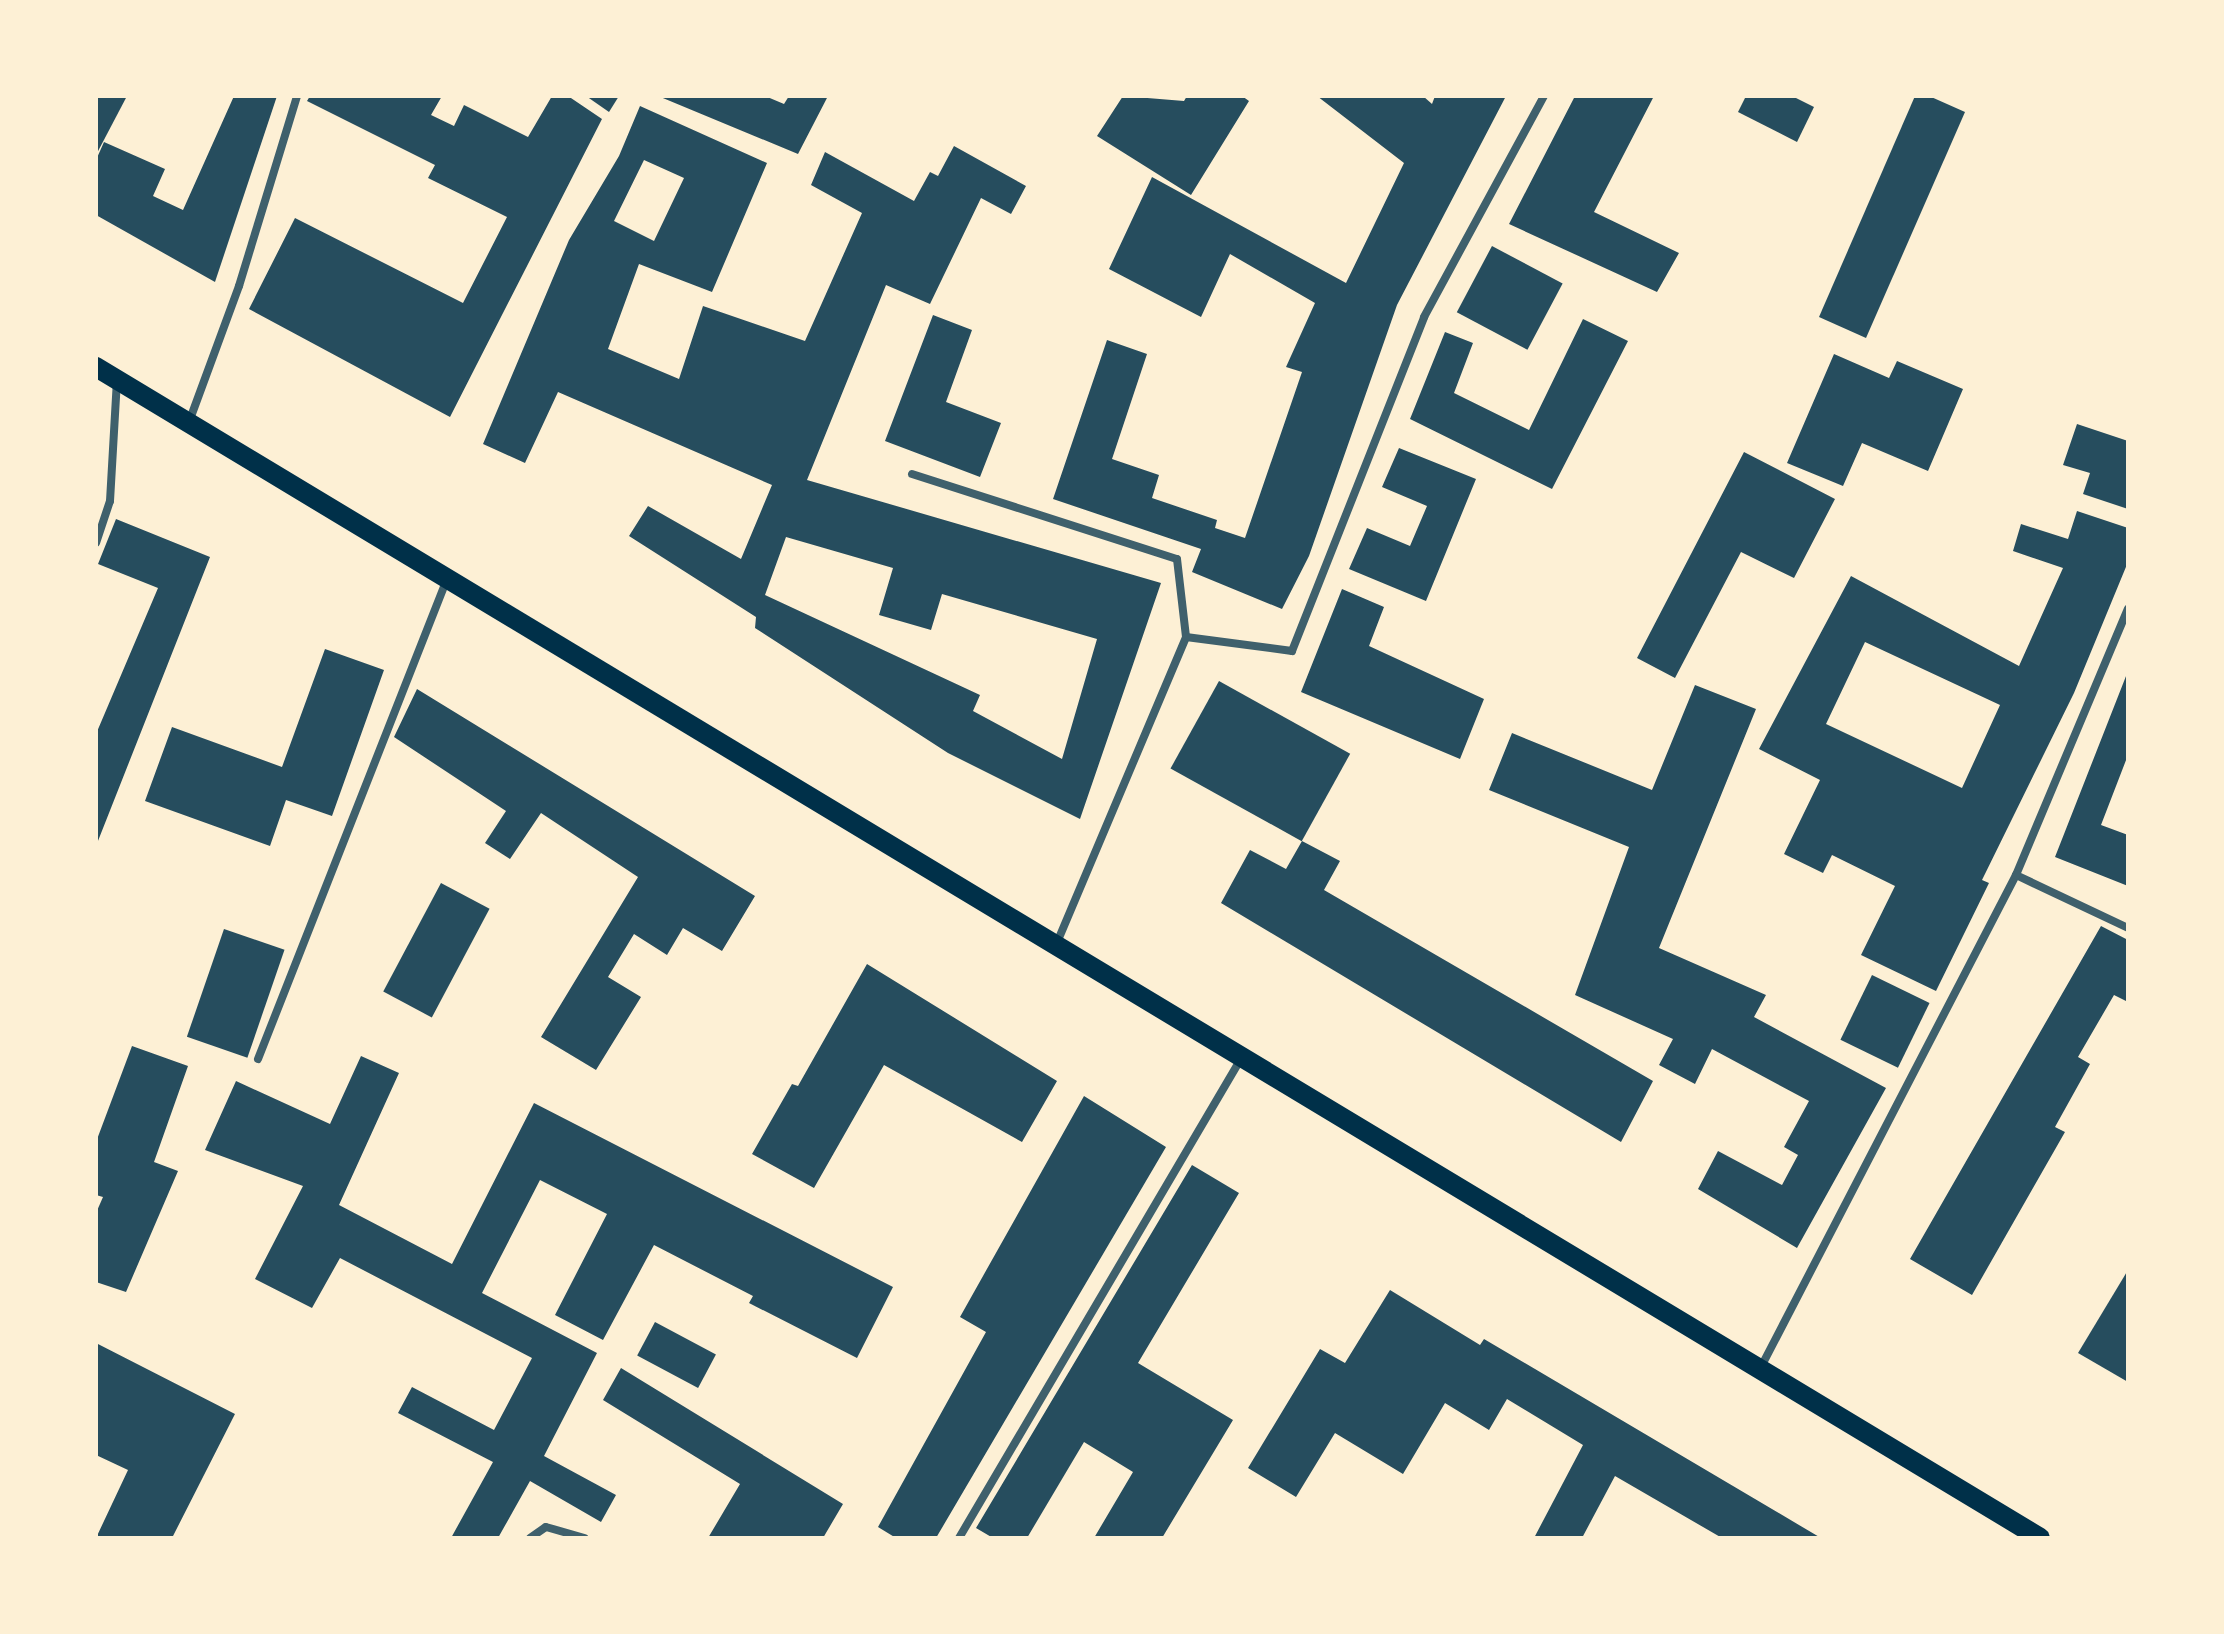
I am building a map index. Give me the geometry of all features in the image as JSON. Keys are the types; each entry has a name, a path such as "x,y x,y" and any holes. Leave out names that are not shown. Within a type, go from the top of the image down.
{"main road":[{"path":"96,367 2040,1538"}],"street":[{"path":"189,422 239,286 297,96"},
{"path":"1186,637 1292,651 1424,317 1544,96"},
{"path":"96,543 110,501 117,379"},
{"path":"912,474 1177,559 1186,637 1056,946"},
{"path":"258,1059 447,579"},
{"path":"1759,1369 2016,875 2128,609"},
{"path":"2016,875 2128,928"},
{"path":"959,1538 1242,1056"},
{"path":"530,1538 546,1527 584,1538"}],"building":[{"path":"96,96 127,96 96,155"},
{"path":"234,96 277,96 215,282 96,215 96,160 104,142 165,169 153,196 183,210"},
{"path":"310,96 442,96 431,115 454,126 464,105 528,137 552,96 568,96 602,119 450,417 249,309 295,218 463,303 507,217 428,178 435,165 307,101"},
{"path":"586,96 619,96 609,112"},
{"path":"658,96 765,96 784,104 789,96 828,96 798,154"},
{"path":"1123,96 1184,101 1187,96 1242,96 1249,101 1191,195 1097,136"},
{"path":"1317,96 1423,96 1432,104 1435,96 1506,96 1397,305 1309,556 1282,609 1192,572 1201,549 1053,499 1107,340 1147,354 1112,459 1159,475 1152,498 1217,520 1215,528 1245,538 1302,372 1286,367 1315,303 1230,254 1201,317 1109,269 1152,177 1346,283 1404,163"},
{"path":"1575,96 1654,96 1594,212 1679,253 1657,292 1509,224"},
{"path":"1746,96 1792,96 1814,107 1797,142 1738,112"},
{"path":"1915,96 1929,96 1965,112 1866,338 1819,317"},
{"path":"640,106 767,163 712,292 639,264 608,349 679,379 703,306 805,341 862,213 811,185 825,152 914,201 930,172 938,176 954,146 1026,186 1011,214 981,198 930,304 886,285 807,480 1161,583 1080,819 948,753 755,628 756,617 629,536 648,506 741,559 772,485 558,392 525,463 483,444 569,240 619,156","holes":["644,160 684,178 654,241 614,221","786,537 893,568 879,615 931,630 942,594 1097,639 1062,759 973,711 980,695 765,595"]},
{"path":"1492,246 1563,284 1527,350 1457,312"},
{"path":"933,315 972,330 946,402 1001,423 980,477 885,441"},
{"path":"1583,319 1628,341 1552,489 1410,419 1445,332 1473,343 1454,393 1529,430"},
{"path":"1834,354 1889,378 1897,361 1963,389 1928,471 1862,443 1843,486 1787,463"},
{"path":"2077,424 2128,441 2128,509 2083,494 2090,473 2063,465"},
{"path":"1399,448 1476,479 1426,601 1349,569 1367,528 1410,546 1427,506 1382,487"},
{"path":"1744,452 1835,499 1794,578 1741,552 1675,678 1637,658"},
{"path":"2077,511 2128,528 2128,562 2074,693 1982,880 1989,883 1936,991 1861,955 1895,886 1832,855 1823,873 1784,854 1820,780 1759,749 1851,576 2019,666 2063,568 2013,551 2021,524 2068,539","holes":["1865,642 2000,705 1962,788 1826,724"]},
{"path":"116,519 210,557 96,846 96,734 158,588 98,564"},
{"path":"1342,589 1384,607 1369,646 1484,699 1460,759 1301,692"},
{"path":"325,649 384,670 332,816 286,800 270,846 145,801 172,727 282,767"},
{"path":"2128,671 2128,755 2101,825 2128,835 2128,886 2055,857"},
{"path":"1219,681 1350,754 1302,841 1171,768"},
{"path":"1695,685 1756,709 1659,948 1766,995 1754,1017 1886,1088 1797,1248 1698,1189 1718,1151 1782,1185 1798,1155 1784,1147 1809,1101 1712,1049 1695,1084 1659,1065 1673,1039 1575,995 1629,847 1489,790 1512,733 1652,790"},
{"path":"417,689 755,896 722,951 683,928 667,955 634,934 608,977 641,997 596,1070 541,1037 638,877 541,813 510,859 485,843 506,811 394,737"},
{"path":"1302,841 1340,861 1324,890 1653,1081 1621,1142 1221,903 1250,850 1286,869"},
{"path":"441,883 490,909 432,1017 383,992"},
{"path":"2101,926 2128,940 2128,1002 2114,995 2078,1057 2090,1064 2055,1127 2065,1132 1972,1295 1910,1259"},
{"path":"224,929 285,950 247,1058 187,1037"},
{"path":"867,964 1057,1081 1022,1142 884,1065 814,1188 752,1154 792,1084 798,1086"},
{"path":"1872,975 1930,1003 1898,1068 1840,1040"},
{"path":"132,1046 188,1066 154,1162 178,1171 126,1292 96,1282 96,1213 103,1197 96,1195 96,1142"},
{"path":"361,1056 399,1073 339,1205 452,1264 534,1103 893,1287 857,1358 749,1303 753,1296 654,1245 603,1340 555,1315 607,1214 540,1180 482,1293 597,1353 544,1456 616,1495 601,1522 530,1481 498,1538 451,1538 493,1462 398,1413 412,1387 494,1430 532,1358 340,1258 312,1308 255,1279 303,1186 205,1150 236,1081 330,1124"},
{"path":"1084,1096 1166,1147 936,1538 896,1538 878,1527 986,1332 960,1317"},
{"path":"1192,1165 1239,1193 1138,1363 1233,1420 1162,1538 1094,1538 1133,1472 1084,1442 1027,1538 993,1538 976,1528"},
{"path":"2128,1270 2128,1382 2078,1353"},
{"path":"1390,1290 1480,1345 1484,1339 1821,1538 1722,1538 1615,1476 1582,1538 1534,1538 1583,1445 1507,1399 1489,1430 1445,1403 1403,1474 1335,1433 1296,1497 1248,1468 1320,1349 1345,1363"},
{"path":"655,1322 716,1354 698,1388 637,1356"},
{"path":"96,1343 235,1414 172,1538 96,1538 128,1470 96,1455"},
{"path":"621,1368 843,1504 823,1538 708,1538 740,1484 603,1400"}]}
